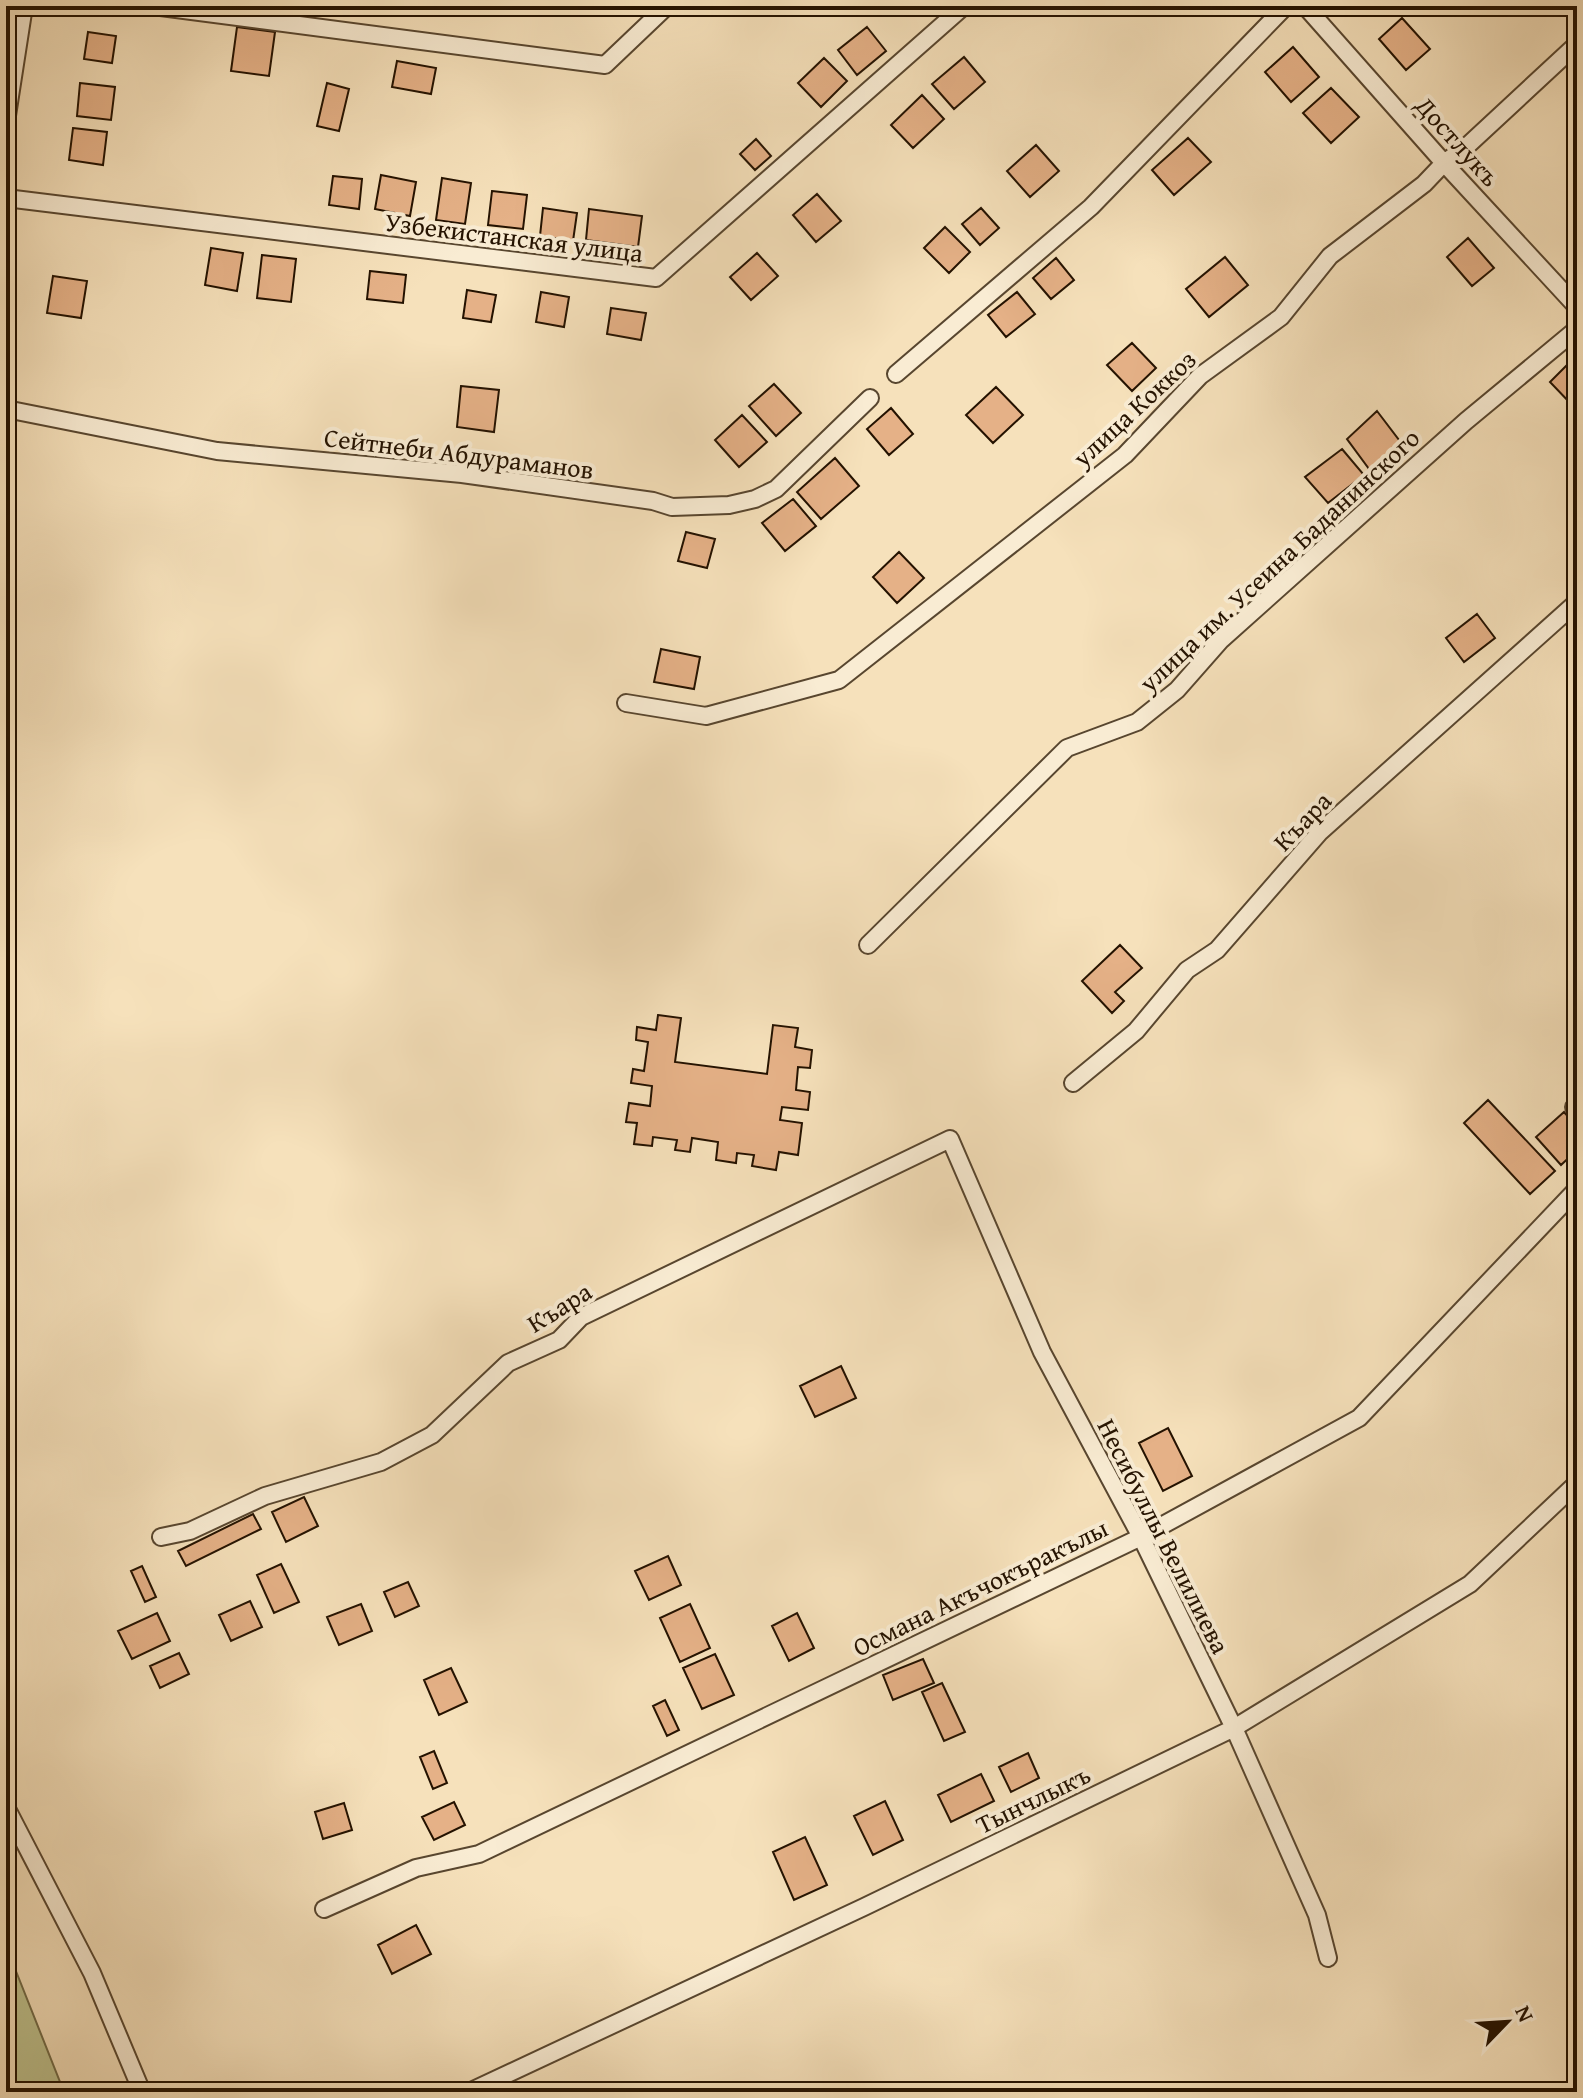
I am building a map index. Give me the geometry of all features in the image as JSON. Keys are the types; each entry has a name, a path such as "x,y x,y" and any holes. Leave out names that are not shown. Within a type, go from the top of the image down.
{"street":[{"path":"6,122 24,6"},
{"path":"153,6 605,65 667,6"},
{"name":"Узбекистанская улица","path":"6,198 656,278 964,6"},
{"path":"896,374 1091,207 1286,6"},
{"name":"Достлукъ","path":"1305,6 1577,307"},
{"name":"улица Коккоз","path":"626,703 706,716 839,680 1125,455 1200,376 1281,317 1330,256 1424,184 1577,44"},
{"name":"улица им. Усеина Баданинского","path":"868,945 1067,748 1137,722 1177,690 1221,640 1466,421 1577,329"},
{"name":"Сейтнеби Абдураманов","path":"6,409 217,451 462,474 653,501 672,507 729,505 755,499 776,489 870,398"},
{"name":"Къара","path":"1073,1083 1136,1031 1187,970 1217,950 1320,832 1577,602"},
{"name":"Къара","path":"161,1537 190,1531 265,1496 381,1462 432,1435 508,1363 559,1340 581,1317 950,1139"},
{"name":"Несибуллы Велилиева","path":"950,1139 1042,1352 1141,1537 1234,1728 1317,1915 1328,1958"},
{"name":"Османа Акъчокъракълы","path":"324,1909 416,1868 479,1854 1141,1537 1359,1418 1577,1189"},
{"name":"Тынчлыкъ","path":"469,2092 864,1907 1234,1728 1470,1584 1577,1483"},
{"path":"6,1807 92,1973 142,2092"}],"green space":[{"path":"6,1946 64,2092 6,2092"}],"building":[{"path":"1402,18 1430,49 1406,70 1379,39"},
{"path":"237,27 275,32 269,76 231,71"},
{"path":"867,27 886,51 857,75 838,50"},
{"path":"88,32 116,36 112,63 84,59"},
{"path":"1293,47 1319,77 1291,102 1265,72"},
{"path":"964,57 985,82 954,109 932,84"},
{"path":"824,58 847,81 821,107 798,83"},
{"path":"397,61 436,68 431,94 392,87"},
{"path":"80,83 115,87 111,120 77,116"},
{"path":"327,83 349,89 339,131 317,126"},
{"path":"1331,88 1359,117 1331,143 1303,113"},
{"path":"922,95 944,119 913,148 891,125"},
{"path":"73,128 107,132 103,165 69,160"},
{"path":"1188,138 1211,162 1174,195 1152,170"},
{"path":"756,139 771,156 755,170 740,154"},
{"path":"1036,145 1059,171 1030,197 1007,171"},
{"path":"381,175 416,182 410,216 375,209"},
{"path":"333,176 362,179 359,209 329,205"},
{"path":"442,178 471,183 465,224 436,220"},
{"path":"492,191 527,195 523,229 488,225"},
{"path":"817,194 841,221 816,242 793,215"},
{"path":"543,208 577,213 573,241 540,236"},
{"path":"981,208 999,228 980,245 962,224"},
{"path":"589,209 642,216 638,247 586,240"},
{"path":"945,227 970,252 949,273 924,248"},
{"path":"1468,238 1494,268 1472,286 1447,257"},
{"path":"211,248 243,253 237,291 205,285"},
{"path":"757,253 778,276 751,300 730,277"},
{"path":"262,255 296,259 291,302 257,298"},
{"path":"1225,257 1248,285 1209,317 1186,289"},
{"path":"1056,258 1074,280 1051,299 1033,278"},
{"path":"370,271 406,275 403,303 367,299"},
{"path":"53,276 87,281 81,318 47,313"},
{"path":"467,290 496,295 491,322 463,318"},
{"path":"541,292 569,297 564,327 536,322"},
{"path":"1017,292 1035,314 1006,337 988,315"},
{"path":"611,308 646,313 641,340 607,334"},
{"path":"1132,343 1156,368 1132,391 1107,365"},
{"path":"1577,355 1577,402 1573,406 1550,382"},
{"path":"774,384 801,413 776,436 749,406"},
{"path":"461,386 499,390 494,432 457,427"},
{"path":"996,387 1023,415 993,443 966,415"},
{"path":"891,408 913,434 889,455 867,429"},
{"path":"1377,411 1402,444 1372,473 1347,439"},
{"path":"742,415 767,442 739,467 715,440"},
{"path":"1342,449 1364,475 1328,503 1305,477"},
{"path":"835,458 859,486 821,519 797,492"},
{"path":"793,499 816,526 785,551 762,523"},
{"path":"686,532 715,539 707,568 678,561"},
{"path":"899,552 924,578 897,603 873,577"},
{"path":"1477,614 1495,638 1464,662 1446,638"},
{"path":"661,649 700,657 694,689 654,682"},
{"path":"1120,945 1142,968 1115,992 1124,1001 1112,1013 1082,981"},
{"path":"658,1015 681,1018 675,1062 767,1074 773,1025 798,1028 795,1047 812,1050 810,1068 798,1067 796,1090 810,1092 808,1110 782,1107 780,1120 802,1123 798,1155 779,1152 776,1170 752,1166 754,1155 737,1153 736,1163 716,1160 718,1142 692,1138 690,1152 675,1150 677,1140 653,1137 652,1146 634,1144 637,1123 626,1122 629,1103 650,1106 652,1086 631,1083 633,1069 644,1071 648,1042 636,1040 637,1027 656,1030"},
{"path":"1488,1100 1555,1171 1530,1194 1464,1123"},
{"path":"1564,1112 1577,1127 1577,1150 1561,1165 1536,1137"},
{"path":"841,1366 856,1398 815,1417 800,1386"},
{"path":"1168,1428 1192,1476 1163,1491 1139,1443"},
{"path":"304,1497 318,1526 286,1542 272,1512"},
{"path":"253,1514 261,1529 186,1566 178,1551"},
{"path":"668,1556 681,1585 649,1600 635,1571"},
{"path":"281,1564 299,1602 274,1613 257,1575"},
{"path":"142,1566 156,1597 145,1602 131,1571"},
{"path":"408,1582 419,1606 395,1617 384,1592"},
{"path":"250,1601 262,1627 231,1641 219,1615"},
{"path":"361,1604 372,1631 339,1645 327,1617"},
{"path":"690,1604 710,1648 680,1662 660,1618"},
{"path":"157,1613 170,1641 132,1659 118,1631"},
{"path":"797,1613 814,1648 789,1661 772,1626"},
{"path":"179,1653 189,1674 160,1688 150,1666"},
{"path":"715,1654 734,1695 702,1709 683,1668"},
{"path":"923,1659 934,1683 893,1700 883,1675"},
{"path":"451,1668 467,1702 439,1715 424,1680"},
{"path":"942,1683 965,1732 944,1741 922,1692"},
{"path":"665,1700 679,1730 667,1736 653,1706"},
{"path":"434,1751 447,1783 433,1789 420,1757"},
{"path":"1028,1753 1039,1778 1011,1792 999,1767"},
{"path":"981,1774 994,1801 951,1822 938,1795"},
{"path":"885,1801 903,1840 873,1855 854,1816"},
{"path":"454,1802 465,1825 434,1840 422,1817"},
{"path":"344,1803 352,1830 323,1839 315,1812"},
{"path":"805,1837 827,1885 794,1900 773,1852"},
{"path":"416,1925 431,1954 392,1974 378,1945"}]}
